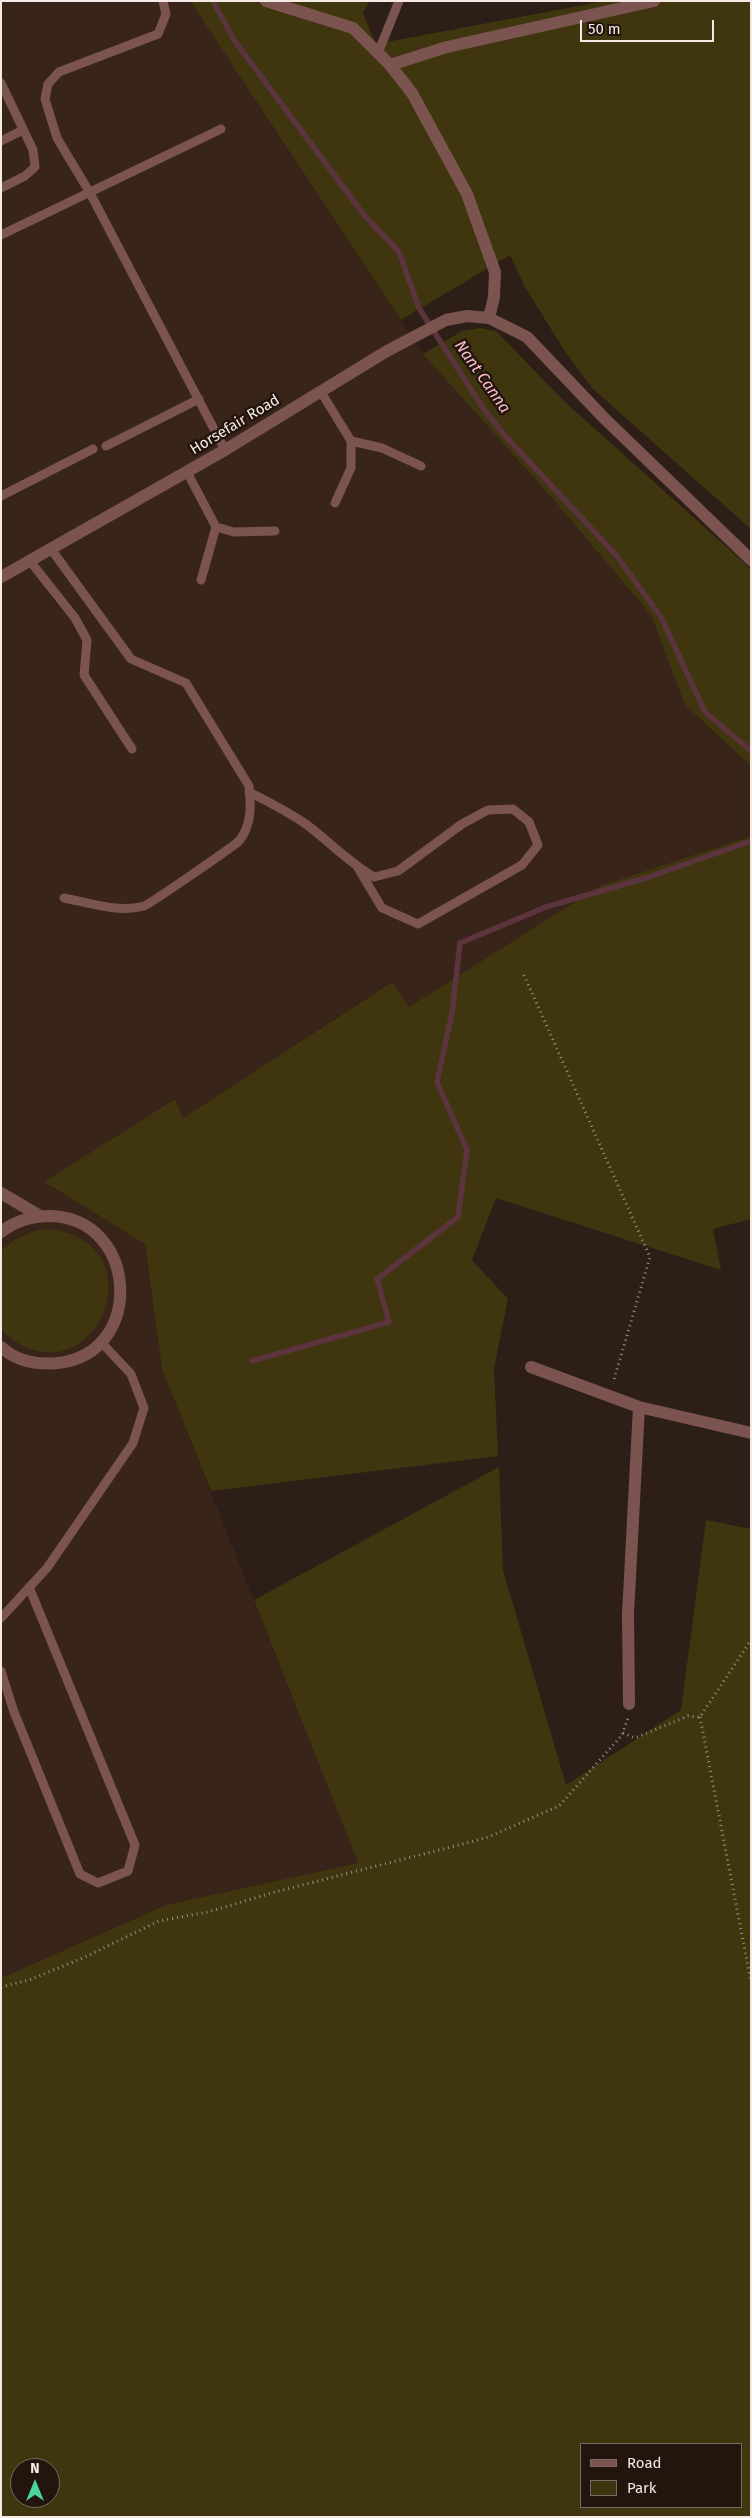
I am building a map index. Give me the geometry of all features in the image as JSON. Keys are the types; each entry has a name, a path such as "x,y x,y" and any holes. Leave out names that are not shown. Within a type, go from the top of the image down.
{"street":[{"path":"266,1 353,28 390,65 412,93 466,194 495,272 494,297 489,318 526,337 604,418 751,560"},
{"path":"390,65 447,47 654,1"},
{"name":"Horsefair Road","path":"1,577 187,472 387,352 446,320 468,316 489,318"},
{"path":"1,1193 40,1216"},
{"path":"1,1232 21,1220 40,1216 60,1217 80,1223 101,1239 110,1249 118,1267 122,1287 120,1307 112,1326 101,1342 84,1354 65,1362 44,1364 24,1360 1,1347"},
{"path":"531,1367 639,1407 751,1433"},
{"path":"629,1704 628,1614 639,1407"}],"lane":[{"path":"163,1 166,14 158,34 59,72 48,84 45,99 57,138 90,193 225,450"},
{"path":"378,54 399,1"},
{"path":"1,83 33,150 34,167 25,176 1,188"},
{"path":"1,235 222,129"},
{"path":"1,141 23,130"},
{"path":"321,392 352,441 351,468 335,503"},
{"path":"106,446 199,399"},
{"path":"352,441 382,448 422,466"},
{"path":"1,496 93,449"},
{"path":"187,472 216,527 201,580"},
{"path":"216,527 234,532 275,531"},
{"path":"52,549 131,659 186,683 249,786 251,804 249,822 239,841 145,906 120,909 64,898"},
{"path":"30,561 79,626 87,640 84,675 132,749"},
{"path":"249,792 276,805 306,825 358,868 374,878 398,871 462,824 488,810 513,808 529,822 538,845 522,865 418,924 382,908 358,868"},
{"path":"1,1618 47,1568 133,1442 144,1408 131,1374 101,1342"},
{"path":"1,1670 14,1712 80,1874 98,1884 128,1871 134,1845 29,1587"}],"path":[{"path":"524,975 650,1257 609,1396"},
{"path":"751,1640 700,1717 751,1982"},
{"path":"1,1986 29,1980 83,1958 159,1921 208,1912 276,1892 486,1838 560,1806 623,1733 628,1718 629,1704"},
{"path":"623,1733 635,1738 688,1716 700,1717"}],"shaded area":[{"path":"1,1 190,1 423,354 553,499 651,615 685,705 751,766 751,836 600,886 408,1008 391,982 183,1118 174,1099 45,1183 145,1244 162,1369 358,1863 166,1905 1,1978"}],"green space":[{"path":"190,1 370,1 363,13 376,44 605,1 751,1 751,529 593,389 564,350 525,287 510,255 401,320"},
{"path":"480,328 496,331 565,402 751,569 751,766 685,705 651,615 553,499 423,354 462,331"},
{"path":"751,836 751,1219 713,1229 721,1270 496,1198 472,1260 508,1299 494,1368 498,1456 211,1491 162,1369 145,1244 44,1182 175,1099 183,1118 392,982 409,1007 600,886"},
{"path":"43,1229 81,1239 102,1260 109,1286 103,1314 87,1337 64,1351 34,1350 1,1330 1,1251 20,1237"},
{"path":"499,1467 503,1570 566,1785 681,1710 706,1520 751,1529 751,2517 1,2517 1,1978 166,1905 358,1863 254,1600"}],"waterway":[{"name":"Nant Canna","path":"213,1 234,40 364,215 399,252 419,308 483,408 506,437 616,555 661,617 705,712 751,751"},
{"path":"252,1361 389,1322 377,1279 458,1217 467,1150 437,1082 452,1013 460,943 546,907 649,877 751,841"}]}
